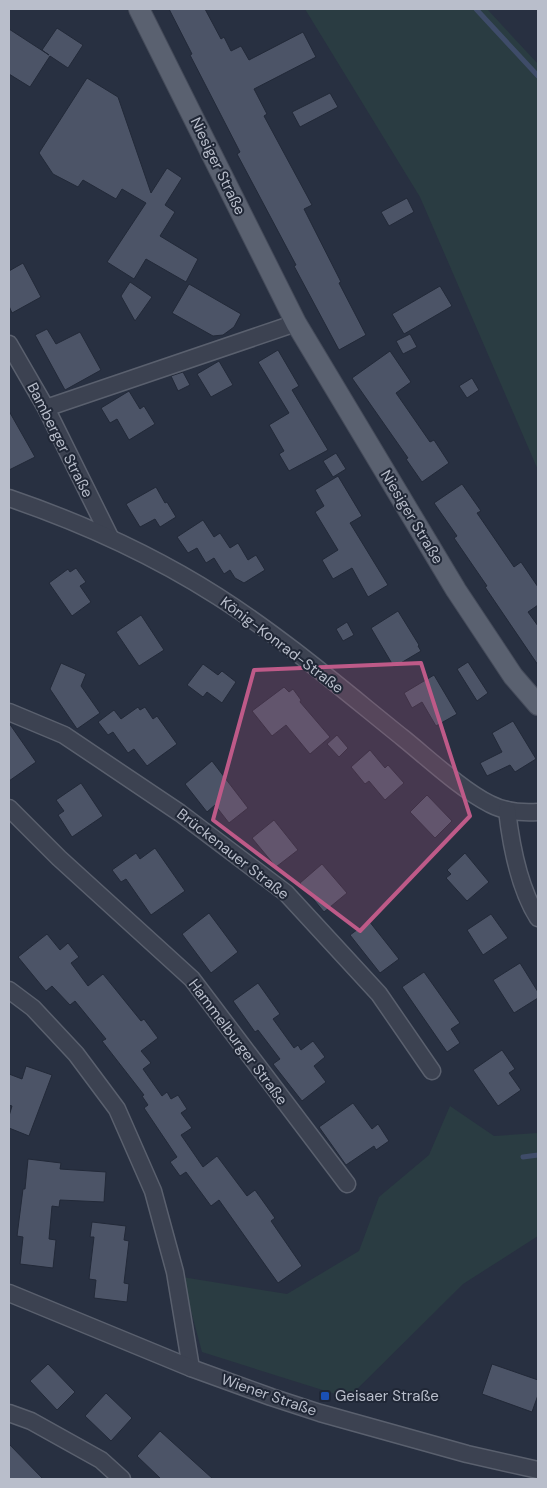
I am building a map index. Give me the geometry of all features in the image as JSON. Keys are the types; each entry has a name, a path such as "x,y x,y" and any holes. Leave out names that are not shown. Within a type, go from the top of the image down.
{"main road":[{"name":"Niesiger Straße","path":"140,9 296,323 456,590 513,676 538,704"}],"street":[{"path":"46,408 296,323"},
{"name":"Bamberger Straße","path":"9,344 46,408 110,537"},
{"name":"König-Konrad-Straße","path":"9,498 110,537 180,573 247,616 300,654 470,791 492,805 506,810 524,813 538,812"},
{"name":"Brückenauer Straße","path":"9,712 64,735 180,813 286,893 379,994 432,1072"},
{"name":"Hammelburger Straße","path":"9,808 59,858 192,979 347,1184"},
{"path":"506,810 510,840 529,904 538,918"},
{"path":"9,990 33,1008 76,1054 117,1109 153,1191 175,1272 191,1368"},
{"name":"Wiener Straße","path":"9,1293 191,1368 272,1397 320,1413 466,1454 538,1470"},
{"path":"9,1413 31,1421 101,1460 122,1479"}],"highlighted area":[{"path":"421,663 470,816 360,931 213,820 254,670"}],"shaded area":[{"path":"305,9 487,9 538,64 538,470 420,197"},
{"path":"450,1106 494,1136 538,1133 538,1236 463,1284 348,1398 202,1352 182,1277 287,1294 359,1251 379,1197 429,1155"}],"building":[{"path":"169,9 205,9 221,39 224,37 231,51 241,46 249,60 303,32 316,57 254,89 267,114 264,116 312,205 304,209 366,335 339,350 237,154 240,152 190,55 192,54"},
{"path":"57,28 83,45 68,68 50,56 30,87 9,74 9,29 49,55 42,50"},
{"path":"87,78 118,97 151,193 167,168 182,178 165,205 175,212 160,236 198,259 186,282 146,259 134,279 107,262 146,203 122,189 116,199 83,180 78,187 53,174 39,153"},
{"path":"330,93 338,107 300,127 292,112"},
{"path":"407,198 414,212 389,226 381,212"},
{"path":"23,263 41,297 12,313 9,306 9,271"},
{"path":"130,282 152,297 135,321 121,296"},
{"path":"189,284 241,314 234,327 223,335 213,336 172,313"},
{"path":"440,286 452,306 404,334 392,314"},
{"path":"47,329 56,344 80,332 101,370 65,390 35,335"},
{"path":"410,334 417,347 403,354 396,341"},
{"path":"278,350 299,386 292,390 328,450 289,471 279,454 284,451 269,425 289,413 258,362"},
{"path":"390,351 411,382 396,393 430,442 434,440 449,463 422,482 406,459 408,458 352,378"},
{"path":"219,361 233,385 211,397 197,374"},
{"path":"183,372 190,385 178,391 171,376"},
{"path":"472,378 479,390 467,398 459,386"},
{"path":"129,391 140,409 144,406 155,424 129,440 117,419 110,423 101,408"},
{"path":"9,411 35,457 9,470"},
{"path":"336,453 346,469 333,477 323,461"},
{"path":"338,476 362,516 350,523 388,585 368,597 352,568 333,579 322,560 338,550 315,512 324,506 315,490"},
{"path":"462,484 481,511 477,513 514,567 521,562 538,587 538,605 528,612 538,626 538,665 485,587 487,586 454,538 457,536 434,503"},
{"path":"156,487 176,517 160,527 155,519 140,527 126,504"},
{"path":"203,520 214,537 220,533 230,548 238,543 248,560 256,555 265,570 244,583 235,578 230,570 224,574 214,558 206,563 197,548 188,553 177,537"},
{"path":"76,568 86,582 80,586 91,602 72,616 49,583 68,569 70,572"},
{"path":"398,611 421,651 394,667 371,628"},
{"path":"141,615 164,650 139,666 116,632"},
{"path":"347,622 354,635 343,641 336,629"},
{"path":"468,662 488,693 477,701 457,669"},
{"path":"61,663 86,674 81,686 100,713 77,729 50,689"},
{"path":"203,664 218,675 222,671 236,682 222,703 207,692 203,697 187,685"},
{"path":"434,675 457,714 436,726 422,702 412,708 404,693"},
{"path":"284,687 289,692 293,689 301,700 300,702 330,737 310,754 286,725 272,736 252,711"},
{"path":"138,707 140,710 145,707 153,719 157,716 177,744 147,766 134,749 128,753 113,732 108,735 98,722 114,710 121,719"},
{"path":"513,721 536,759 515,772 510,765 487,776 480,763 502,752 492,733"},
{"path":"9,723 36,762 9,781"},
{"path":"337,735 348,748 339,757 327,744"},
{"path":"370,750 385,768 388,765 404,783 385,800 369,781 365,784 351,767"},
{"path":"212,761 248,808 229,823 215,805 207,812 185,784"},
{"path":"81,783 103,816 72,837 58,815 64,811 56,800"},
{"path":"427,795 452,821 435,838 410,812"},
{"path":"274,820 298,850 276,867 252,838"},
{"path":"155,848 185,891 151,915 126,879 121,882 112,870 136,853 140,859"},
{"path":"465,853 489,882 467,901 446,878 451,874 447,870"},
{"path":"322,864 347,893 324,912 300,883"},
{"path":"209,913 238,952 211,973 182,934"},
{"path":"491,914 508,938 483,955 467,930"},
{"path":"369,921 399,959 380,973 350,935"},
{"path":"47,934 60,950 68,943 79,957 71,963 88,986 103,974 141,1021 144,1019 158,1038 141,1051 151,1063 143,1069 162,1096 167,1092 171,1099 178,1095 187,1109 181,1113 192,1128 181,1135 203,1167 217,1156 247,1196 255,1190 275,1218 271,1221 302,1266 278,1283 219,1200 211,1206 186,1172 180,1176 170,1162 177,1157 144,1108 148,1105 142,1096 144,1095 102,1041 106,1039 75,1001 70,1005 52,986 46,991 18,957"},
{"path":"520,963 538,992 538,998 514,1013 493,980"},
{"path":"424,972 460,1023 451,1029 460,1043 447,1052 402,987"},
{"path":"258,983 280,1014 273,1019 294,1048 298,1045 301,1050 313,1041 325,1057 314,1066 326,1082 302,1101 273,1064 280,1059 258,1030 255,1032 233,1001"},
{"path":"502,1050 515,1069 509,1073 521,1090 498,1106 473,1070"},
{"path":"26,1066 52,1075 29,1136 9,1128 9,1116 12,1106 9,1105 9,1074 22,1079"},
{"path":"353,1103 372,1129 378,1124 389,1141 376,1150 374,1146 346,1165 319,1127"},
{"path":"28,1159 61,1163 60,1169 106,1172 104,1202 60,1200 59,1207 52,1206 49,1239 56,1240 53,1268 20,1264 23,1237 17,1236"},
{"path":"92,1222 126,1226 124,1240 129,1241 124,1283 129,1284 127,1302 94,1298 96,1280 89,1279 94,1237 90,1237"},
{"path":"48,1364 75,1392 57,1410 30,1381"},
{"path":"492,1364 538,1380 538,1395 532,1412 482,1394"},
{"path":"106,1393 132,1418 111,1441 85,1416"},
{"path":"160,1431 213,1479 161,1479 137,1456"},
{"path":"9,1444 43,1479 9,1479"}],"waterway":[{"path":"476,9 538,76"},
{"path":"523,1157 538,1155"}],"place":[{"name":"Geisaer Straße","path":"325,1396"}]}
